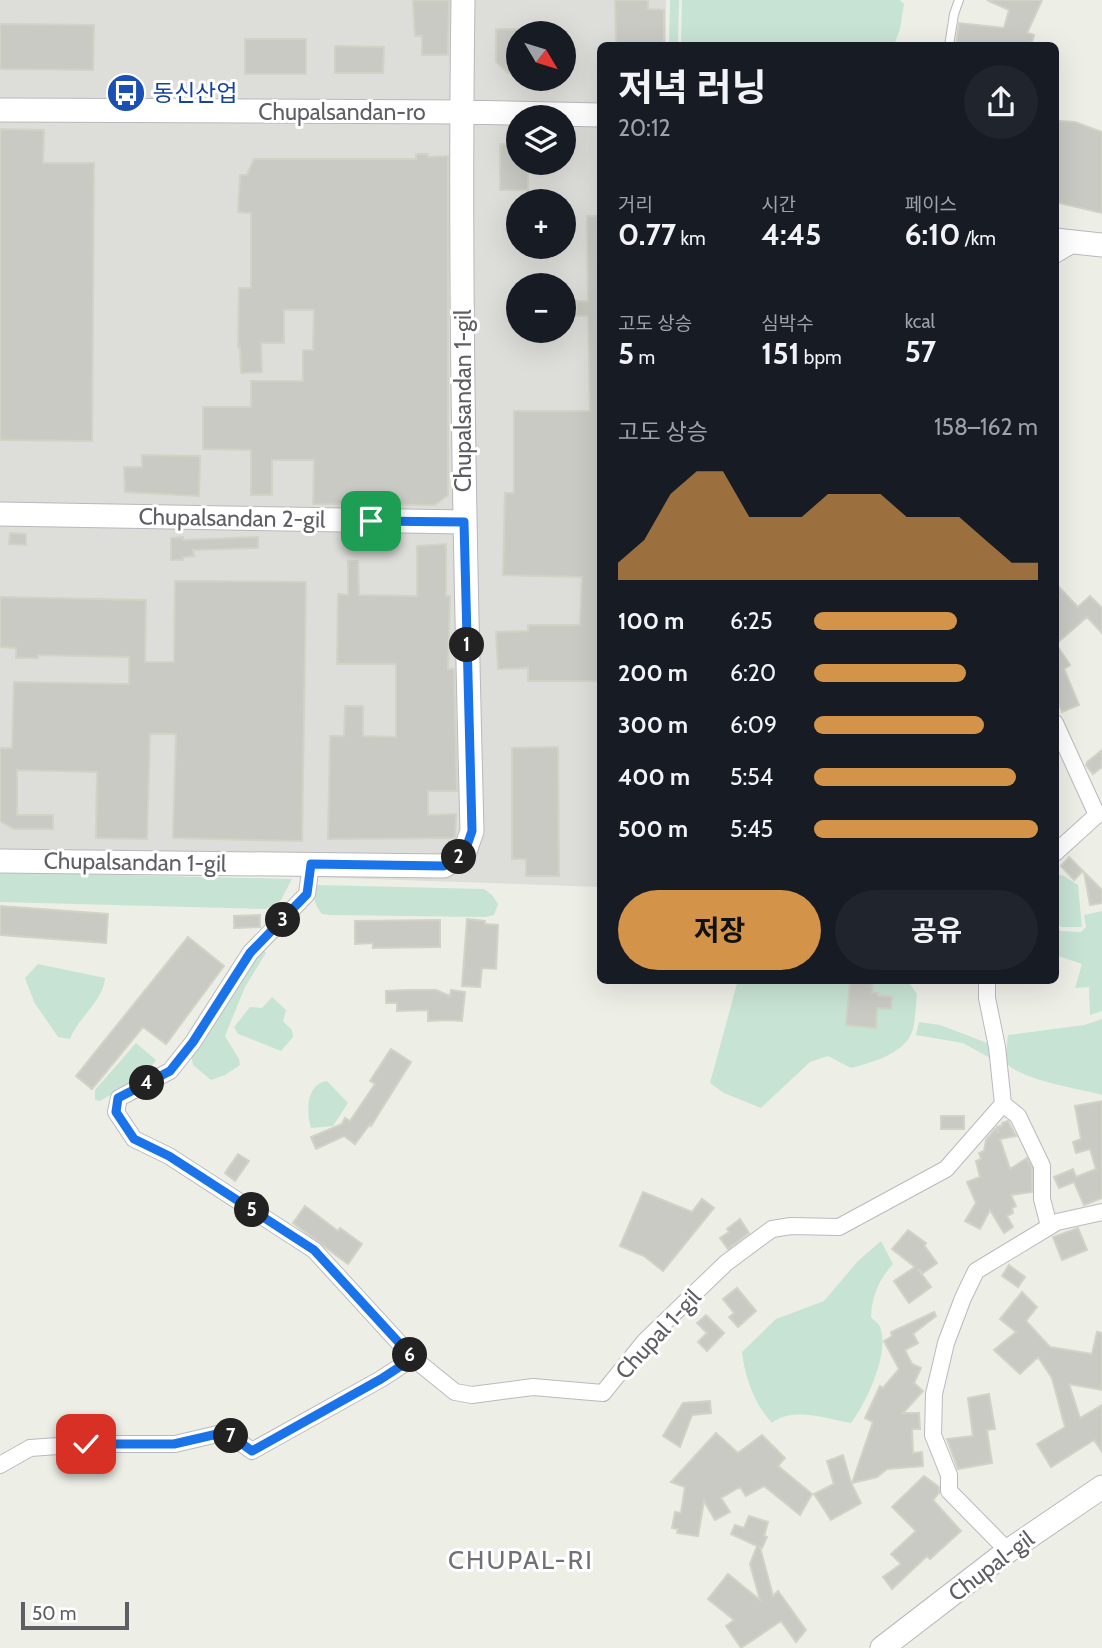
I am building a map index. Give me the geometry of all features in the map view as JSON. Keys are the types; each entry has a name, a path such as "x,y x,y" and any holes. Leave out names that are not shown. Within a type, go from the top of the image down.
{"street":[{"name":"Chupalsandan 1-gil","path":"0,861 444,866 464,854 472,831 464,522 461,112 463,0"},
{"name":"Chupalsandan-ro","path":"0,110 461,112 597,116"},
{"path":"1066,241 1102,245"},
{"name":"Chupalsandan 2-gil","path":"0,514 464,522"},
{"path":"1059,732 1099,820 1059,850"},
{"path":"0,1465 30,1448 86,1444 174,1444 226,1432 252,1451 381,1379 413,1358 314,1250 169,1156 134,1139 116,1112 118,1098 170,1071 193,1042 250,953 307,894 311,864"},
{"path":"987,984 1003,1104 1017,1116 1042,1166 1042,1199 1049,1226"},
{"name":"Chupal 1-gil","path":"413,1358 455,1392 472,1395 533,1387 603,1393 654,1332 726,1263 772,1229 791,1226 839,1227 946,1169 1003,1104"},
{"path":"1008,1551 949,1491 949,1475 933,1435 934,1394 946,1343 976,1271 1057,1222 1102,1212"},
{"name":"Chupal-gil","path":"882,1648 1008,1551 1102,1487"}],"lane":[{"path":"950,42 954,14 960,0"}],"shaded area":[{"path":"0,0 666,0 666,42 597,42 597,887 0,866"}],"green space":[{"path":"670,0 679,0 678,42 669,42"},
{"path":"682,0 900,0 904,4 895,42 681,42"},
{"path":"0,872 292,879 281,900 266,909 0,902"},
{"path":"1059,875 1078,885 1082,927 1061,927"},
{"path":"317,885 484,889 498,904 494,915 486,917 330,915 322,914 316,904"},
{"path":"1102,911 1102,1011 1090,1015 1089,987 1075,988 1082,964 1059,956 1059,930 1081,932 1086,927 1084,915"},
{"path":"263,949 266,953 245,987 225,1036 240,1065 211,1080 193,1065 191,1055 243,973"},
{"path":"38,964 105,978 100,995 70,1039 58,1037 34,1002 25,978"},
{"path":"737,984 910,984 917,994 913,1028 908,1040 886,1056 851,1068 828,1056 810,1062 761,1108 724,1093 710,1083"},
{"path":"272,997 286,1010 283,1021 292,1030 293,1037 281,1051 238,1034 234,1027 250,1007 262,1008"},
{"path":"1102,1019 1102,1095 1037,1079 1013,1069 1005,1062 1008,1035 1084,1025"},
{"path":"919,1022 940,1025 990,1044 990,1058 963,1043 916,1035"},
{"path":"136,1043 156,1060 151,1067 131,1084 100,1101 95,1100 95,1090"},
{"path":"327,1081 348,1103 333,1126 311,1128 308,1107 311,1093 320,1083"},
{"path":"881,1241 893,1264 880,1282 872,1309 871,1317 879,1325 882,1335 882,1348 876,1376 857,1414 851,1423 800,1414 780,1418 772,1423 751,1390 742,1352 776,1319 824,1301 858,1261"}],"building":[{"path":"413,0 449,0 448,55 422,55 422,36 415,36"},
{"path":"615,0 648,0 648,9 664,10 664,42 616,42"},
{"path":"987,0 1042,0 1027,33 1034,35 1032,42 957,42 959,23 1004,28 1009,10"},
{"path":"0,24 94,25 93,70 0,69"},
{"path":"496,29 506,29 506,71 496,62"},
{"path":"245,39 306,39 306,74 245,74"},
{"path":"335,46 384,47 383,73 335,73"},
{"path":"1059,121 1075,122 1102,132 1102,213 1059,203"},
{"path":"0,129 44,130 43,163 94,163 92,441 0,440"},
{"path":"500,144 506,144 506,175 528,175 528,189 500,190"},
{"path":"416,154 428,154 428,157 448,156 448,495 435,505 313,504 314,460 272,460 272,495 251,495 251,450 203,449 203,407 251,407 251,381 303,381 303,350 313,350 314,310 284,310 284,343 261,343 262,372 241,373 238,347 239,288 251,288 251,213 238,212 240,175 247,175 254,159 416,159"},
{"path":"587,216 597,216 597,681 528,681 528,668 498,669 496,632 528,631 528,625 580,625 582,577 503,575 505,493 514,493 514,411 590,411 588,316 576,316 576,301 588,301"},
{"path":"142,455 200,456 199,496 125,492 124,467 142,467"},
{"path":"10,533 26,534 26,545 9,544"},
{"path":"183,537 183,540 258,537 258,548 193,550 194,556 171,560 171,538"},
{"path":"446,544 446,596 450,596 448,669 454,669 457,791 428,791 428,815 456,814 455,838 328,839 330,736 344,736 345,706 363,706 363,736 396,737 396,664 337,664 338,594 348,595 348,561 358,561 359,595 417,596 417,546"},
{"path":"175,581 306,582 302,841 173,838 176,734 150,734 147,839 96,838 97,772 17,770 17,815 53,815 53,829 14,829 0,821 0,748 12,748 14,682 129,684 129,657 38,655 38,658 16,658 16,648 0,647 0,597 146,600 145,662 174,662"},
{"path":"1059,587 1078,607 1090,596 1102,608 1102,633 1087,617 1059,641"},
{"path":"1059,648 1070,665 1064,669 1079,705 1062,712 1059,704"},
{"path":"558,747 559,876 526,876 526,859 512,859 512,748"},
{"path":"1102,750 1102,767 1093,774 1086,765 1087,762"},
{"path":"1069,857 1083,871 1074,880 1061,866"},
{"path":"1084,872 1102,890 1102,903 1090,905"},
{"path":"0,906 108,914 106,943 0,935"},
{"path":"260,915 260,927 234,928 234,916"},
{"path":"467,919 498,925 496,969 482,968 480,987 462,986"},
{"path":"440,920 440,947 373,948 373,943 355,944 355,921"},
{"path":"188,937 224,966 166,1044 143,1027 92,1089 76,1076"},
{"path":"850,984 873,984 872,993 892,997 891,1009 877,1008 876,1028 846,1025"},
{"path":"436,990 450,996 451,990 465,992 462,1021 428,1021 428,1010 397,1011 397,1003 386,1003 386,991"},
{"path":"391,1049 411,1062 371,1126 370,1124 355,1144 344,1136 316,1149 311,1137 342,1124 345,1118 350,1121 375,1084 370,1081"},
{"path":"1102,1101 1102,1198 1084,1205 1074,1182 1059,1188 1054,1177 1073,1169 1076,1177 1096,1169 1090,1149 1076,1153 1073,1142 1081,1139 1075,1106"},
{"path":"941,1116 964,1116 964,1129 941,1129"},
{"path":"1008,1121 1016,1136 1000,1139 1010,1169 1027,1158 1032,1168 1032,1192 1011,1195 1016,1206 1012,1208 1013,1213 1007,1216 1013,1227 1004,1233 990,1210 980,1229 965,1221 976,1203 967,1182 980,1177 976,1161 981,1159 979,1153 984,1151 986,1140 995,1129 998,1133 997,1127"},
{"path":"238,1154 249,1161 235,1181 225,1173"},
{"path":"643,1192 692,1212 702,1199 714,1208 663,1271 644,1256 620,1246"},
{"path":"305,1206 338,1231 340,1228 362,1244 348,1264 293,1223"},
{"path":"740,1219 749,1233 728,1249 720,1238"},
{"path":"1078,1228 1087,1250 1062,1260 1053,1237"},
{"path":"908,1230 926,1243 924,1245 937,1263 923,1273 918,1269 931,1287 909,1303 894,1281 915,1267 892,1249"},
{"path":"1009,1265 1025,1277 1018,1287 1002,1276"},
{"path":"737,1288 756,1311 738,1327 729,1317 734,1313 723,1299"},
{"path":"1022,1292 1037,1307 1026,1321 1050,1347 1092,1354 1097,1332 1102,1333 1102,1390 1069,1384 1080,1418 1102,1405 1102,1452 1094,1440 1051,1467 1037,1444 1065,1427 1052,1378 1038,1357 1020,1374 994,1350 1016,1332 1000,1319"},
{"path":"934,1312 936,1316 913,1334 918,1343 905,1350 912,1364 921,1368 914,1383 923,1391 903,1413 919,1413 920,1429 912,1429 913,1453 922,1452 923,1466 887,1469 877,1477 852,1483 873,1422 865,1418 880,1386 883,1388 899,1369 884,1341 892,1336 891,1332"},
{"path":"706,1315 724,1333 707,1351 698,1342 707,1333 697,1323"},
{"path":"989,1394 995,1429 987,1430 992,1463 958,1469 947,1439 973,1436 968,1398"},
{"path":"710,1401 711,1413 692,1415 680,1447 663,1436 683,1403"},
{"path":"716,1433 738,1453 762,1435 785,1458 778,1466 812,1494 800,1515 764,1486 746,1496 740,1487 721,1498 730,1512 715,1520 704,1501 698,1536 677,1533 678,1529 672,1528 675,1512 681,1513 685,1487 671,1482"},
{"path":"843,1455 851,1483 861,1503 831,1520 814,1494 834,1484 827,1461"},
{"path":"924,1476 939,1487 939,1493 933,1500 961,1531 930,1559 927,1556 892,1589 883,1577 901,1564 891,1554 916,1531 892,1507"},
{"path":"749,1516 768,1522 764,1536 767,1537 762,1548 760,1547 773,1596 778,1591 806,1630 796,1642 781,1621 741,1648 726,1626 734,1620 708,1599 728,1574 760,1600 750,1564 757,1546 731,1534 735,1525 744,1528"}],"place":[{"name":"동신산업","path":"126,93"}],"district":[{"name":"CHUPAL-RI","path":"521,1560"}],"route":[{"path":"86,1444 174,1444 226,1432 252,1451 381,1379 413,1358 314,1250 169,1156 134,1139 116,1112 118,1098 170,1071 193,1042 250,953 307,894 311,864 444,866 464,854 472,831 464,522 371,521"}]}
